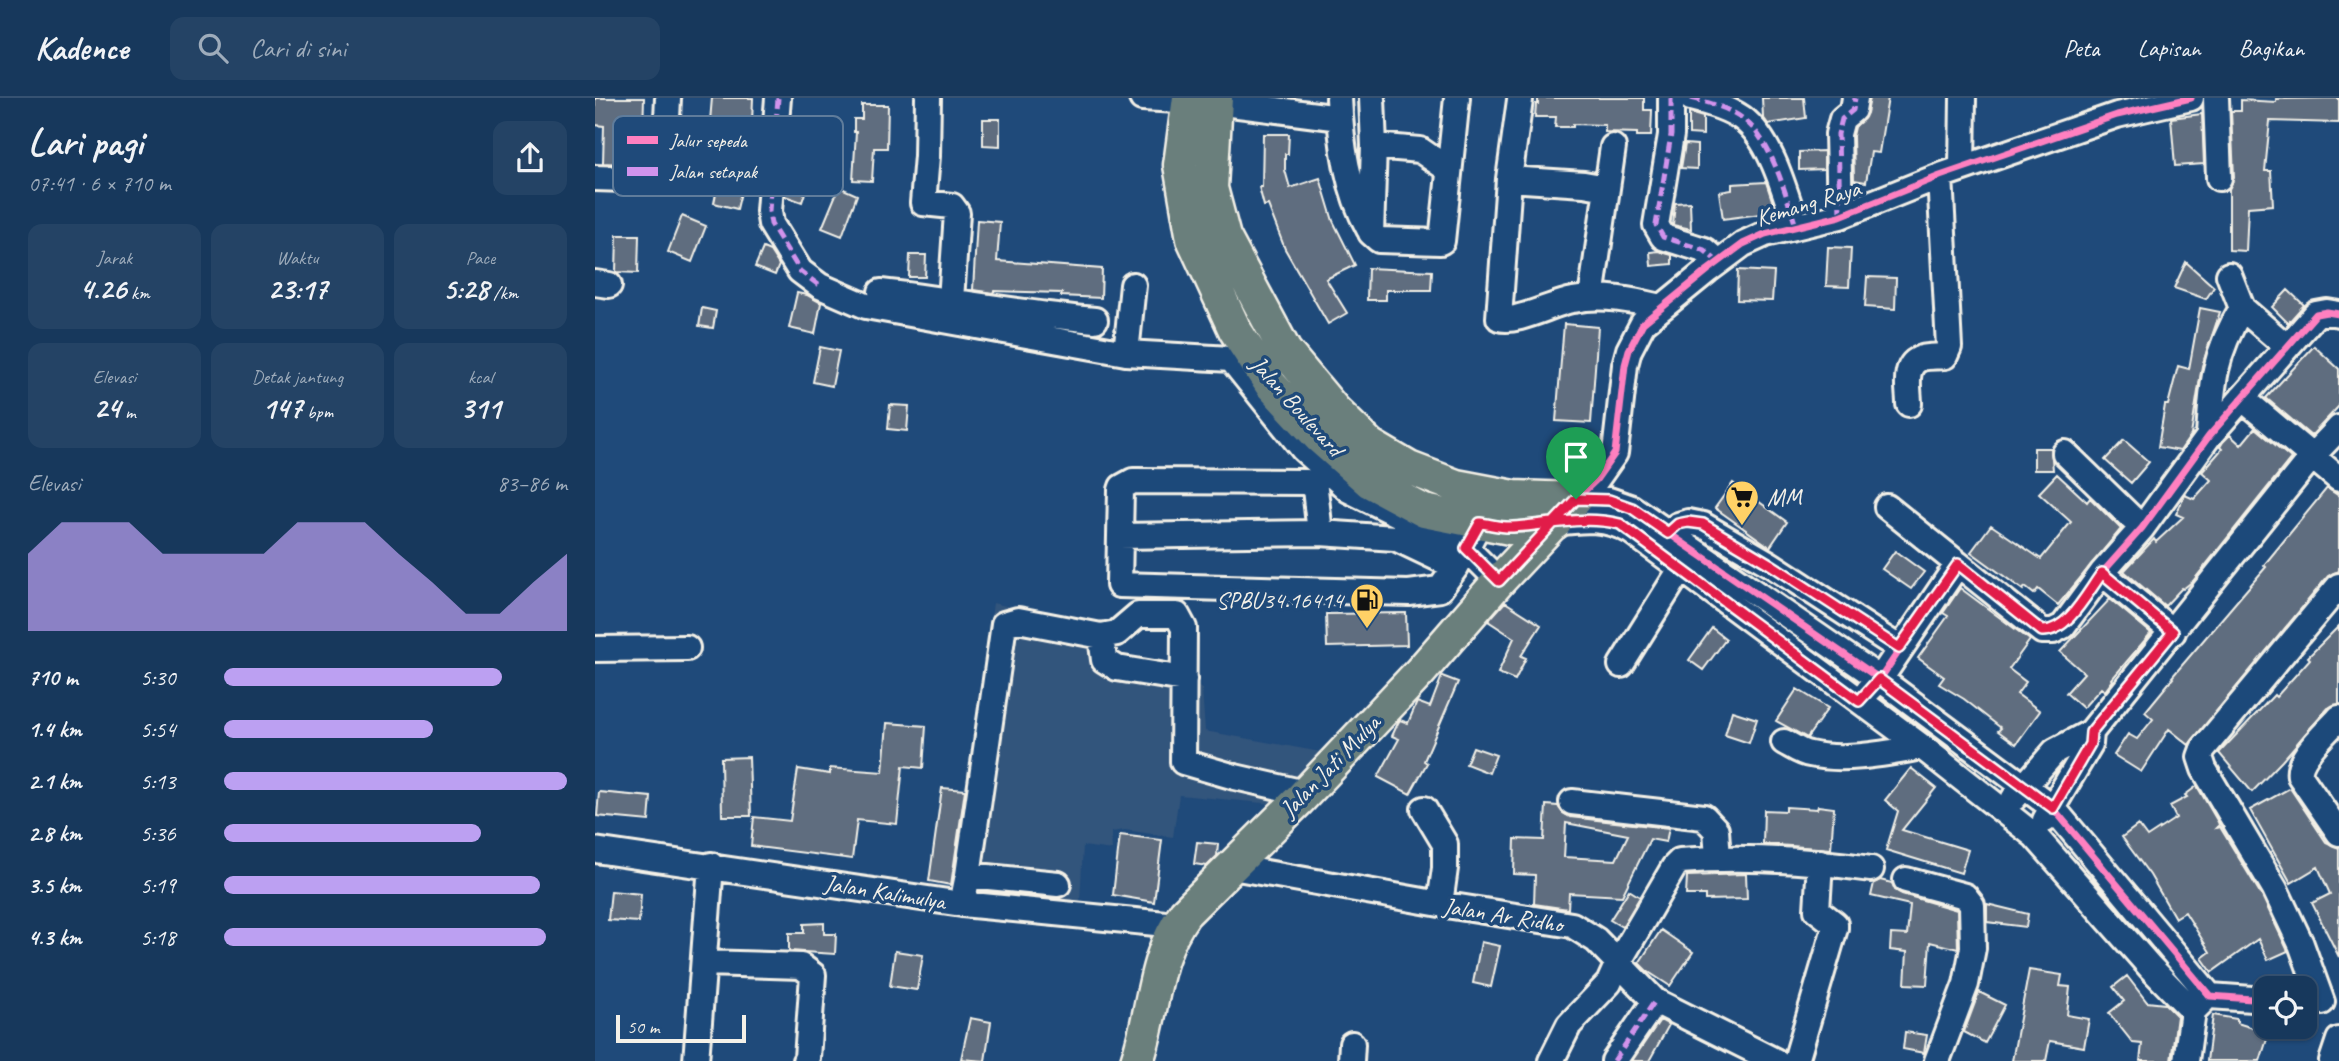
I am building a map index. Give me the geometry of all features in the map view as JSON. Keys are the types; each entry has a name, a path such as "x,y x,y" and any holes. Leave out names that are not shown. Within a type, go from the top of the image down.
{"main road":[{"name":"Jalan Boulevard","path":"1202,100 1180,165 1193,239 1240,356 1319,437 1370,482 1478,541 1555,523"},
{"name":"Jalan Boulevard","path":"1202,100 1211,188 1224,237 1285,351 1335,411 1370,445 1409,468 1456,486 1514,497 1576,499"},
{"name":"Jalan Jati Mulya","path":"1136,1061 1161,958 1176,925 1185,913 1305,793 1420,672 1576,499"},
{"path":"1478,541 1517,539 1510,570"}],"street":[{"path":"667,116 668,98"},
{"path":"777,116 778,98"},
{"path":"928,98 923,204 952,206 957,213 951,300"},
{"path":"1142,98 1340,108 1347,171 1360,212 1371,233 1379,240 1442,242 1457,98"},
{"path":"1371,233 1374,146 1372,98"},
{"path":"1671,98 1671,135 1656,225 1663,237 1704,250 1718,262"},
{"path":"1691,98 1731,112 1749,124 1777,167 1796,226"},
{"path":"1840,216 1838,134 1842,119 1853,110 1855,98"},
{"path":"1909,404 1908,373 1911,365 1920,359 1945,356 1949,347 1951,172 1963,98"},
{"name":"Kemang Raya","path":"1576,499 1596,480 1615,453 1625,365 1629,350 1643,323 1743,244 1765,234 1840,216 1951,172 2117,115 2191,98"},
{"path":"2216,98 2218,178"},
{"path":"1520,100 1509,179 1499,318 1511,319 1573,300 1591,298 1619,297 1661,307"},
{"path":"1374,146 1420,150 1450,170"},
{"path":"1591,298 1613,147"},
{"path":"595,178 613,179"},
{"path":"1509,179 1607,188"},
{"path":"770,196 771,224 800,271 820,286 866,306 1126,354 1240,356"},
{"path":"2229,275 2242,308 2287,347"},
{"path":"1126,354 1133,285"},
{"path":"881,292 951,300 1028,314 1095,320"},
{"path":"2209,436 2210,404 2219,350 2242,308"},
{"path":"1887,507 2042,631 2053,631 2063,626 2102,573 2142,528 2209,436 2316,314 2339,314"},
{"path":"2242,398 2339,479"},
{"path":"2004,811 2055,751 2091,732 2313,455 2339,428"},
{"path":"2065,453 2142,528"},
{"path":"1319,533 1315,489 1307,482 1133,481 1121,490 1119,585 1409,593 1440,589 1478,541"},
{"path":"1576,499 1609,500 1632,508 1879,679 2053,808 2201,1003"},
{"path":"1555,523 1603,520 1620,524 1922,747 2035,836 2151,968 2201,1003 2254,1001"},
{"path":"1668,533 1678,524 1703,524 1899,648"},
{"path":"1120,536 1319,533 1478,541 1510,570"},
{"path":"1859,701 1879,679 1958,564"},
{"path":"1621,665 1681,569"},
{"path":"2102,573 2173,632"},
{"path":"2322,1002 2275,889 2209,778 2200,757 2203,749 2339,586"},
{"path":"962,904 1004,624 1018,620 1101,636 1117,633 1138,615 1177,615 1184,628 1183,761 1235,777 1305,793"},
{"path":"1101,636 1104,660 1117,668 1184,679"},
{"path":"595,649 687,648"},
{"path":"2339,719 2302,760 2299,771 2339,833"},
{"path":"2035,836 2090,744 2091,732"},
{"path":"1784,742 1808,754 1835,756 1879,754 1922,747"},
{"path":"1572,802 1704,817 1716,830 1718,858"},
{"path":"1424,809 1445,844 1440,904"},
{"name":"Jalan Kalimulya","path":"595,850 962,904 1176,925"},
{"path":"1551,1061 1569,1025 1609,983 1618,963 1680,861 1718,858 1820,862 1871,869"},
{"path":"1796,1061 1835,928 1835,925 1817,910 1820,862"},
{"path":"696,1061 711,865"},
{"name":"Jalan Ar Ridho","path":"1232,867 1572,925 1596,940 1655,1001 1775,1061"},
{"path":"968,875 1058,884"},
{"path":"1906,880 1965,896 1972,905 1973,948 1966,984 1937,1061"},
{"path":"704,963 801,966 813,975 805,1061"},
{"path":"1613,1061 1655,1001"},
{"path":"2186,1061 2201,1003"},
{"path":"2332,1061 2339,1040"}],"shaded area":[{"path":"993,603 1103,629 1128,662 1186,679 1202,689 1205,731 1332,754 1273,804 1179,795 1173,837 1125,830 1111,832 1112,850 1083,846 1080,903 956,890"}],"building":[{"path":"595,98 644,98 643,116 613,116 613,164 603,163 604,126 595,125"},
{"path":"712,98 753,98 752,116 710,116"},
{"path":"1538,98 1644,98 1644,110 1652,110 1651,136 1605,132 1605,125 1573,124 1573,127 1555,127 1556,117 1535,117"},
{"path":"1762,98 1804,98 1806,118 1768,124 1763,117"},
{"path":"1870,98 1888,98 1879,153 1871,152 1866,182 1854,180 1853,136 1855,127 1867,113"},
{"path":"2339,98 2339,123 2270,121 2265,171 2271,171 2273,205 2248,207 2246,251 2229,250 2229,189 2234,177 2231,111 2241,111 2241,100 2276,102 2276,99"},
{"path":"862,105 888,105 887,148 874,148 872,181 853,180 856,132 854,119 862,119"},
{"path":"1689,113 1703,117 1703,135 1689,134"},
{"path":"2202,114 2204,164 2175,166 2171,118"},
{"path":"983,119 1000,119 1000,146 983,145"},
{"path":"1263,134 1289,134 1285,170 1290,188 1320,178 1333,221 1355,265 1326,279 1347,313 1328,324 1285,249 1268,205 1264,206 1259,187 1262,187"},
{"path":"1685,144 1697,145 1697,169 1681,168"},
{"path":"1824,151 1824,169 1799,170 1799,152"},
{"path":"1766,182 1777,215 1761,214 1723,219 1719,192 1732,190 1732,184"},
{"path":"843,189 857,195 842,236 822,228 835,196 843,196"},
{"path":"715,196 740,196 737,209 714,203"},
{"path":"785,196 804,196 802,202"},
{"path":"1690,202 1691,229 1673,225 1675,203"},
{"path":"682,216 706,226 692,262 668,252"},
{"path":"977,220 1000,222 997,261 1102,269 1101,298 1061,296 1062,293 993,293 973,290"},
{"path":"617,235 639,235 638,273 616,272"},
{"path":"1828,247 1851,248 1849,287 1826,286"},
{"path":"763,248 770,251 779,265 775,275 755,267"},
{"path":"1650,252 1672,255 1672,264 1651,266"},
{"path":"910,255 926,255 925,277 909,277"},
{"path":"2186,262 2214,287 2206,299 2174,288"},
{"path":"1368,268 1432,271 1431,290 1386,290 1386,300 1367,300"},
{"path":"1738,270 1774,272 1772,301 1737,300"},
{"path":"1867,277 1896,278 1895,309 1865,307"},
{"path":"2288,290 2304,305 2288,323 2272,307"},
{"path":"797,293 821,303 815,334 789,328"},
{"path":"702,308 716,311 713,328 699,326"},
{"path":"2200,308 2220,312 2202,366 2191,435 2180,451 2158,447 2165,405 2168,405 2178,366 2189,369"},
{"path":"1564,324 1598,327 1591,423 1556,421"},
{"path":"2314,346 2339,369 2339,406 2311,436 2266,398"},
{"path":"820,347 839,351 832,386 813,382"},
{"path":"890,405 909,406 907,431 888,429"},
{"path":"2255,428 2291,458 2193,581 2182,588 2165,606 2124,571 2154,539 2156,542 2183,517 2176,514 2185,495 2194,499 2211,480 2202,472 2222,449 2220,447 2223,442 2230,435 2241,445"},
{"path":"2124,440 2149,462 2131,483 2105,460"},
{"path":"2034,448 2051,448 2053,470 2034,470"},
{"path":"2057,474 2087,502 2090,498 2121,529 2058,605 2038,589 2034,594 2025,587 2023,590 1971,552 1991,525 2041,559 2071,522 2039,493"},
{"path":"1733,483 1787,522 1770,547 1715,508"},
{"path":"2327,488 2339,496 2339,571 2328,576 2189,745 2169,729 2141,772 2114,755 2128,734 2137,739 2153,719 2145,712 2266,567 2264,565"},
{"path":"1895,551 1924,572 1911,589 1882,569"},
{"path":"1960,588 2030,640 2009,669 2026,682 2017,694 2040,711 2016,744 1998,731 2001,728 1964,699 1939,684 1944,677 1918,658 1948,616 1943,613"},
{"path":"2110,599 2151,633 2105,691 2101,688 2083,708 2066,693 2084,673 2060,652"},
{"path":"1505,602 1541,625 1521,656 1526,658 1515,680 1498,673 1514,638 1488,621"},
{"name":"SPBU34.16414","path":"1406,613 1407,645 1327,647 1326,614"},
{"path":"2339,626 2339,704 2328,708 2252,792 2219,753 2274,695 2276,697 2310,659 2308,657"},
{"path":"1712,628 1726,639 1703,670 1689,660"},
{"path":"1442,676 1458,682 1424,761 1427,763 1410,794 1378,777 1399,739 1392,736 1398,723 1400,720 1408,723 1417,702 1430,707"},
{"path":"1797,689 1828,708 1807,738 1776,721"},
{"path":"1732,711 1757,719 1749,743 1725,735"},
{"path":"887,723 926,726 923,768 903,766 897,824 857,820 852,859 751,846 754,817 790,821 798,769 830,774 830,768 883,772"},
{"path":"1473,747 1496,755 1489,773 1466,764"},
{"path":"749,757 751,816 722,816 721,758"},
{"path":"1911,768 1936,788 1902,830 1968,850 1961,873 1886,850 1898,811 1885,800"},
{"path":"2197,786 2218,822 2216,828 2220,827 2262,896 2288,951 2268,960 2258,939 2212,972 2202,958 2210,952 2185,912 2175,918 2150,875 2122,837 2138,825 2147,837 2176,818 2170,806 2187,797 2185,795"},
{"path":"942,788 965,790 951,885 929,881"},
{"path":"2290,788 2326,842 2339,848 2339,957 2312,903 2330,894 2318,867 2291,883 2250,810"},
{"path":"599,792 651,797 649,821 597,816"},
{"path":"1546,805 1558,806 1570,817 1669,828 1666,842 1650,839 1622,896 1569,893 1568,909 1534,904 1535,875 1514,874 1515,839 1544,840","holes":["1566,823 1628,835 1616,860 1564,857"]},
{"path":"1818,806 1834,808 1831,849 1763,844 1764,810 1786,811 1786,807 1817,809"},
{"path":"1120,835 1162,840 1154,902 1113,895"},
{"path":"1197,842 1218,844 1217,856 1207,866 1194,864"},
{"path":"1746,874 1747,899 1705,900 1705,895 1686,895 1687,876"},
{"path":"1880,880 1892,883 1895,890 1902,894 1957,910 1958,949 1930,942 1927,985 1905,984 1907,952 1890,950 1891,934 1907,935 1910,905 1871,896 1874,883"},
{"path":"1629,890 1640,897 1622,927 1610,920"},
{"path":"611,891 641,894 639,922 608,920"},
{"path":"1987,904 2028,914 2026,927 1987,922"},
{"path":"824,923 824,934 836,934 835,954 789,951 789,933 804,933 804,924"},
{"path":"1661,930 1693,952 1670,986 1639,963"},
{"path":"1481,942 1500,946 1491,987 1473,983"},
{"path":"895,951 923,955 917,990 890,986"},
{"path":"2029,970 2062,975 2060,986 2070,987 2067,1015 2089,1019 2084,1047 2050,1041 2046,1061 2012,1061"},
{"path":"2127,976 2147,1002 2165,1004 2177,1016 2171,1061 2140,1061 2142,1044 2133,1043 2109,1013 2124,1001 2113,987"},
{"path":"1979,992 2005,1005 1985,1043 1964,1032"},
{"path":"2213,1015 2237,1019 2237,1023 2254,1028 2254,1039 2267,1039 2260,1061 2207,1061"},
{"path":"970,1018 991,1022 985,1061 961,1059"},
{"path":"1660,1020 1669,1025 1649,1061 1632,1061"},
{"path":"1905,1032 1927,1035 1924,1053 1903,1049"}],"marked path":[{"path":"777,116 778,98"},
{"path":"1671,98 1671,135 1656,225 1663,237 1704,250 1718,262"},
{"path":"1691,98 1710,103 1742,118 1762,140 1782,183 1796,226"},
{"path":"1840,216 1838,134 1842,119 1853,110 1855,98"},
{"path":"770,196 771,224 800,271 820,286"},
{"path":"1614,1061 1655,1001"}],"cycle path":[{"path":"1576,499 1596,480 1615,453 1625,365 1629,350 1643,323 1743,244 1765,234 1840,216 1940,176 2117,115 2191,98"},
{"path":"1859,701 1880,679 1958,564 2042,631 2053,631 2063,626 2102,573 2142,528 2209,436 2316,314 2339,314"},
{"path":"1576,499 1609,500 1632,508 1880,679 2053,808 2210,996 2254,999"}],"place":[{"name":"MM","path":"1742,527"},
{"name":"SPBU34.16414","path":"1367,630"}],"route":[{"path":"1576,499 1555,523 1499,581 1466,548 1480,523 1510,528 1555,523 1578,520 1603,520 1620,524 1859,701 1879,679 2053,808 2090,744 2091,732 2173,632 2102,573 2063,626 2053,631 2042,631 1958,564 1899,648 1703,524 1678,524 1668,533 1632,508 1609,500 1576,499"}]}
